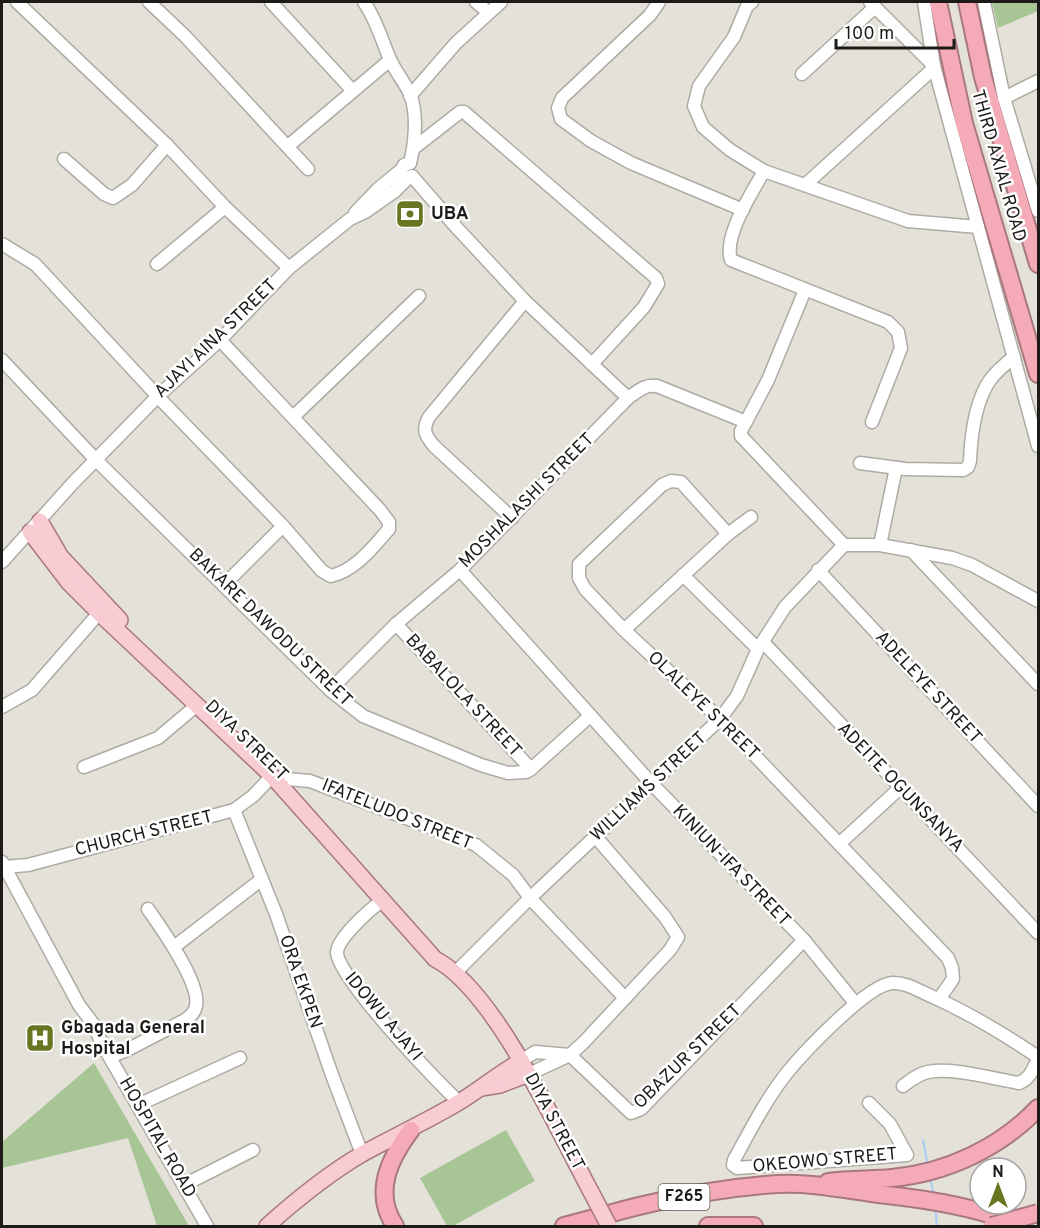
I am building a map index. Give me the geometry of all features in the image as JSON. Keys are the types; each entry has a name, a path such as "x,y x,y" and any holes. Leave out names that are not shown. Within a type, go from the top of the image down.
{"highway":[{"name":"THIRD AXIAL ROAD","path":"938,2 964,123 1038,374"},
{"name":"THIRD AXIAL ROAD","path":"967,2 983,77 1038,264"},
{"path":"807,1185 843,1180 891,1178 950,1165 969,1158 994,1143 1038,1108"},
{"path":"395,1227 388,1216 384,1192 385,1180 393,1156 411,1130"},
{"name":"F265","path":"564,1227 638,1206 708,1192 779,1184 807,1185 928,1200 1007,1219 1023,1227"},
{"path":"992,1227 1038,1213"},
{"name":"F265","path":"708,1227 754,1227"}],"main road":[{"name":"DIYA STREET","path":"35,526 69,583 196,706 279,778 382,901 435,959 451,969 470,987 525,1067 609,1227"},
{"name":"DIYA STREET","path":"35,526 106,606 279,778 443,953 451,969"},
{"path":"498,1074 504,1063 505,1051 501,1029"},
{"path":"267,1227 326,1179 362,1154 411,1130 459,1102 498,1074 525,1067"},
{"path":"478,1089 500,1085 525,1067"}],"street":[{"path":"17,2 290,268"},
{"path":"149,2 185,36 308,169"},
{"path":"271,2 352,90"},
{"path":"364,2 374,16 390,60 411,96 414,148 408,172 525,301 628,398"},
{"path":"476,2 488,12"},
{"path":"411,96 456,42 501,2"},
{"path":"659,2 650,15 562,98 558,108 561,119 591,141 631,162 743,210"},
{"path":"752,2 747,6 734,37 699,86 694,106 703,127 730,150 764,171 908,221 978,227"},
{"path":"924,2 934,67 1038,446"},
{"path":"984,2 1004,98 1038,211"},
{"path":"802,74 872,4 934,67"},
{"path":"288,146 390,60"},
{"path":"805,185 934,67"},
{"path":"1004,98 1038,81"},
{"path":"414,148 460,112 465,111 658,281 644,307 592,364"},
{"path":"64,159 104,194 113,198 132,185 166,145"},
{"path":"764,171 731,236 728,252 731,260 888,322 898,332 902,348 872,422"},
{"name":"AJAYI AINA STREET","path":"2,562 158,396 220,340 290,268 350,219 371,195 408,172"},
{"path":"157,264 225,207"},
{"path":"2,244 35,264 283,526 322,571 331,576 341,574 356,564 389,529 389,522 220,340"},
{"path":"805,290 768,380 741,431 741,438 844,544 880,545 911,550 972,565 1038,601"},
{"path":"293,417 419,296"},
{"path":"512,518 434,446 425,435 424,426 525,301"},
{"path":"860,463 896,468 963,470 968,467 974,423 988,382 1014,357"},
{"name":"BAKARE DAWODU STREET","path":"2,360 96,460 330,690 363,716 481,765 508,773 526,772 531,769"},
{"name":"MOSHALASHI STREET","path":"330,690 396,624 460,570 628,398 648,385 657,386 746,422"},
{"path":"880,545 896,468"},
{"name":"OLALEYE STREET","path":"728,534 681,483 671,481 662,485 579,564 579,578 585,589 624,630 720,719 948,958 953,979 939,999"},
{"path":"624,630 728,534 751,517"},
{"path":"224,585 283,526"},
{"name":"WILLIAMS STREET","path":"451,969 720,719 736,696 760,646 785,607 844,544"},
{"path":"911,550 1038,684"},
{"name":"KINIUN-IFA STREET","path":"460,570 651,783 804,940 855,1003"},
{"name":"ADELEYE STREET","path":"819,570 1038,806"},
{"name":"ADEITE OGUNSANYA","path":"683,575 760,646 1038,933"},
{"path":"2,707 32,690 99,613"},
{"name":"BABALOLA STREET","path":"396,624 531,769"},
{"path":"84,767 158,738 196,706"},
{"path":"531,769 590,716"},
{"name":"CHURCH STREET","path":"3,864 28,865 234,810 279,778"},
{"name":"IFATELUDO STREET","path":"279,778 310,781 476,845 513,875 530,898 625,998"},
{"path":"839,844 900,788"},
{"name":"ORA EKPEN","path":"234,810 262,879 362,1154"},
{"path":"525,1067 570,1055 670,950 678,937 665,917 596,836"},
{"name":"HOSPITAL ROAD","path":"3,864 79,1005 94,1025 207,1227"},
{"path":"174,947 262,879"},
{"name":"IDOWU AJAYI","path":"382,901 372,908 341,941 336,954 339,963 357,990 459,1102"},
{"path":"110,1057 185,1020 196,1006 196,990 174,947 148,909"},
{"name":"OBAZUR STREET","path":"570,1055 631,1113 640,1109 804,940"},
{"name":"OKEOWO STREET","path":"869,1103 890,1124 907,1155 737,1168 733,1165 761,1110 787,1073 855,1003 879,987 893,983 909,986 939,999 999,1030 1038,1058"},
{"path":"525,1067 535,1052 570,1055"},
{"path":"138,1105 240,1058"},
{"path":"903,1086 915,1077 928,1072 951,1072 1019,1083 1025,1081 1030,1075 1038,1058"},
{"path":"184,1185 253,1150"}],"green space":[{"path":"992,2 1038,2 1038,11 998,28"},
{"path":"94,1063 189,1226 157,1226 128,1138 2,1168 2,1142"},
{"path":"506,1130 535,1181 453,1226 447,1226 420,1178"}],"waterway":[{"path":"923,1140 928,1166"},
{"path":"930,1178 934,1196"},
{"path":"935,1207 937,1226"}],"place":[{"name":"UBA","path":"410,214"},
{"name":"Gbagada General Hospital","path":"40,1038"}]}
